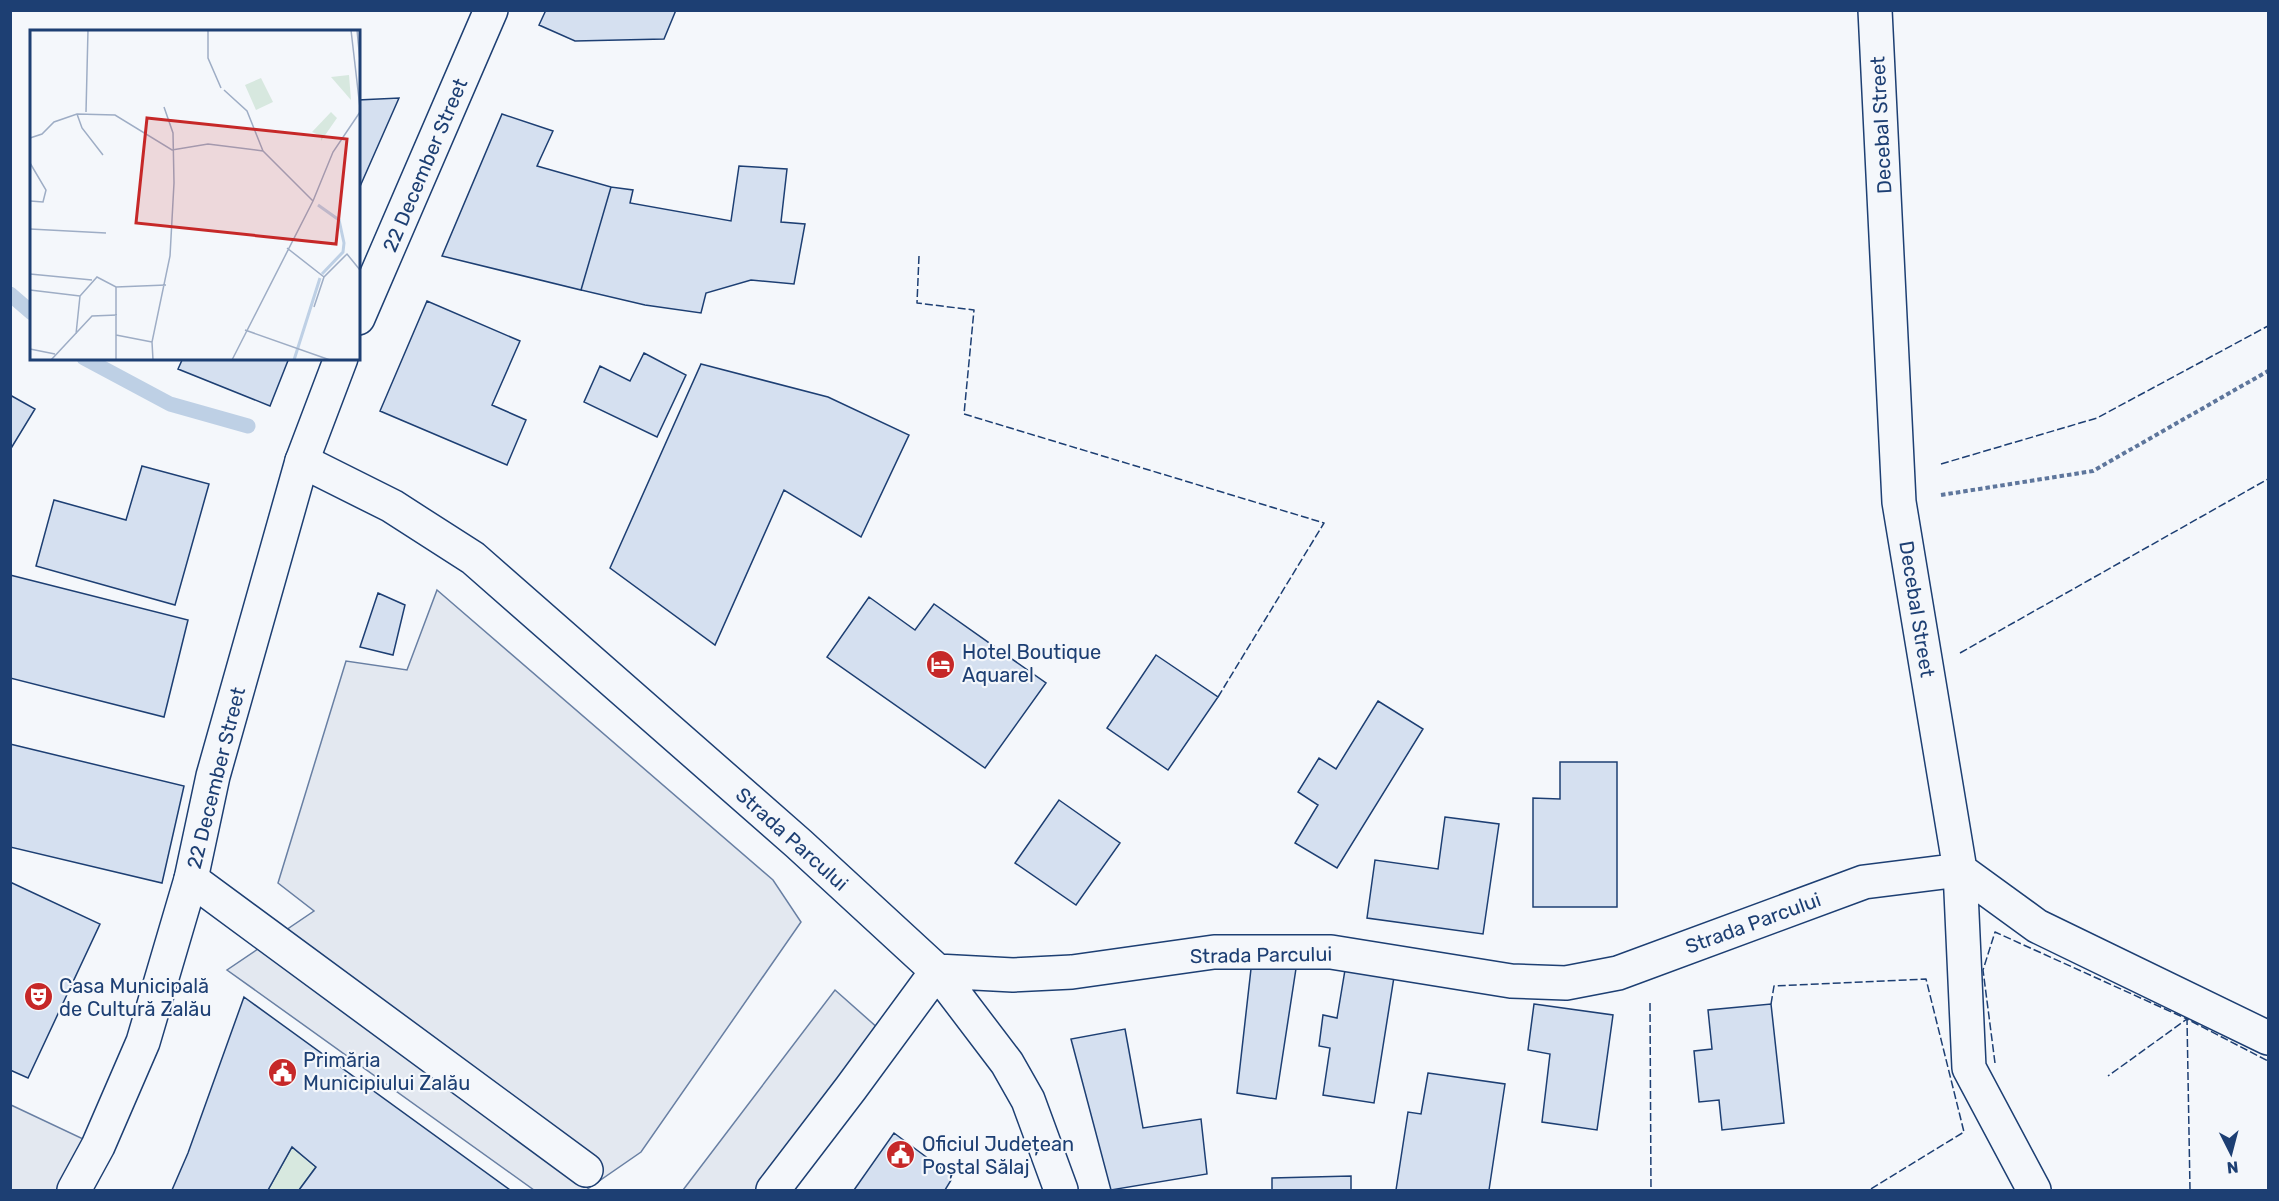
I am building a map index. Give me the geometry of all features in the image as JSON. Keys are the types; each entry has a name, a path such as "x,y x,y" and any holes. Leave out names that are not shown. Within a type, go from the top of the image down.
{"street":[{"name":"22 December Street","path":"360,313 491,10"},
{"name":"Decebal Street","path":"1875,10 1899,501 1960,870 1969,1068 2034,1191"},
{"name":"22 December Street","path":"74,1191 98,1146 143,1042 191,879 213,776 302,461 340,360"},
{"name":"Strada Parcului","path":"302,461 392,506 473,558 799,844 937,971 1013,975 1072,972 1214,952 1331,952 1511,981 1566,982 1618,973 1864,882 1960,870"},
{"path":"1960,870 2037,926 2268,1038"},
{"path":"191,879 586,1170"},
{"path":"773,1191 937,971 1007,1063 1028,1100 1061,1191"}],"path":[{"path":"1899,501 2093,471 2268,371"}],"shaded area":[{"path":"437,590 773,880 801,922 641,1152 586,1190 534,1190 227,970 314,911 278,883 346,661 407,670"},
{"path":"835,990 888,1037 772,1190 683,1190"},
{"path":"11,1105 98,1146 69,1190 11,1190"},
{"path":"292,1147 316,1167 299,1190 268,1190"}],"building":[{"path":"546,10 676,10 664,39 575,41 539,25"},
{"path":"399,98 360,186 360,100"},
{"path":"502,114 553,131 537,166 611,187 581,290 442,256"},
{"path":"739,166 787,169 781,222 805,224 794,284 751,280 706,293 701,313 645,305 581,290 611,187 633,190 630,203 731,221"},
{"path":"427,301 520,341 492,405 526,420 507,465 380,411"},
{"path":"644,353 686,375 657,437 584,402 600,366 630,381"},
{"path":"182,360 288,360 270,406 178,369"},
{"path":"701,364 828,397 909,435 861,537 784,490 715,645 610,568"},
{"path":"10,395 35,409 10,450"},
{"path":"142,466 209,484 175,605 36,566 54,500 126,520"},
{"path":"10,575 188,620 164,717 10,678"},
{"path":"378,593 405,605 393,655 360,647"},
{"path":"869,597 915,630 934,604 1046,683 985,768 827,657"},
{"path":"1156,655 1218,697 1168,770 1107,728"},
{"path":"1378,701 1423,729 1337,868 1295,843 1318,805 1298,792 1319,758 1336,769"},
{"path":"10,744 184,786 162,883 10,847"},
{"path":"1560,762 1617,762 1617,907 1533,907 1533,798 1560,799"},
{"path":"1059,800 1120,843 1076,905 1015,863"},
{"path":"1445,817 1499,824 1483,934 1367,918 1375,860 1438,869"},
{"name":"Casa Municipală de Cultură Zalău","path":"10,882 100,924 28,1078 10,1070"},
{"path":"1252,960 1297,962 1276,1099 1237,1093"},
{"path":"1345,970 1394,977 1374,1103 1323,1095 1330,1048 1319,1046 1323,1015 1337,1018"},
{"name":"Primăria Municipiului Zalău","path":"244,997 510,1190 299,1190 316,1167 292,1147 268,1190 172,1190 188,1153"},
{"path":"1534,1004 1613,1015 1597,1130 1542,1122 1550,1054 1528,1050"},
{"path":"1771,1004 1784,1123 1722,1130 1719,1100 1699,1102 1694,1051 1712,1049 1708,1010"},
{"path":"1125,1029 1143,1128 1201,1119 1207,1174 1111,1190 1071,1039"},
{"path":"1428,1073 1505,1084 1489,1190 1396,1190 1408,1112 1421,1114"},
{"name":"Oficiul Județean Poștal Sălaj","path":"894,1133 953,1177 945,1190 854,1190"},
{"path":"1351,1176 1351,1190 1272,1190 1272,1178"}],"waterway":[{"path":"10,294 30,311"},
{"path":"88,360 170,404 248,426"}],"fence":[{"path":"919,256 917,303 974,310 964,414 1324,523 1218,697"},
{"path":"1941,464 2097,418 2268,326"},
{"path":"1960,653 2268,479"},
{"path":"1995,1063 1983,970 1995,932 2187,1019 2108,1076"},
{"path":"1771,1004 1774,986 1926,979 1964,1132 1869,1190"},
{"path":"1650,1003 1651,1190"},
{"path":"2190,1190 2187,1019 2268,1061"}],"place":[{"name":"Hotel Boutique Aquarel","path":"941,664"},
{"name":"Casa Municipală de Cultură Zalău","path":"38,997"},
{"name":"Primăria Municipiului Zalău","path":"282,1072"},
{"name":"Oficiul Județean Poștal Sălaj","path":"901,1155"}]}
